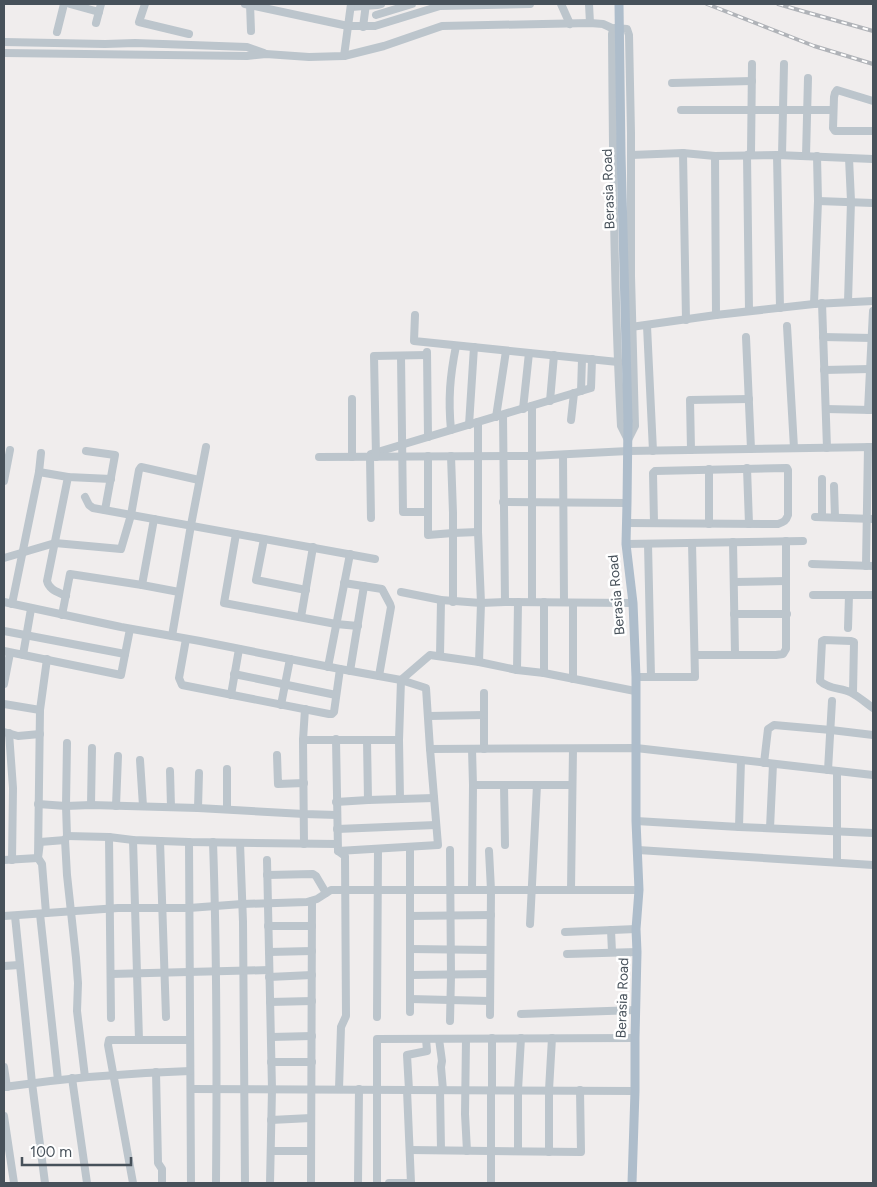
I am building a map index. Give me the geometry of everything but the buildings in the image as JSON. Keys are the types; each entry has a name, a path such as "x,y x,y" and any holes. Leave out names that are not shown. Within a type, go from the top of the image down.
{"main road":[{"name":"Berasia Road","path":"619,4 620,145 628,422 626,544 633,603 636,677 636,821 639,890 636,929 635,1091 632,1183"}],"street":[{"path":"57,32 64,4"},
{"path":"70,4 100,8 96,23"},
{"path":"145,4 139,22 190,34"},
{"path":"251,31 249,4 348,26 363,27 375,26 440,6 530,4"},
{"path":"363,27 366,4"},
{"path":"344,56 351,5 378,4 375,26"},
{"path":"376,15 412,4"},
{"path":"561,4 570,24"},
{"path":"589,4 590,23"},
{"path":"4,53 344,56 384,46 442,26 590,23 603,24 614,29 627,29 629,32 635,426 628,440"},
{"path":"614,29 612,34 614,218 618,362 622,426 628,440"},
{"path":"4,42 135,43 247,47 266,54"},
{"path":"89,54 91,44"},
{"path":"750,311 747,155 751,152 752,64"},
{"path":"780,308 780,155 784,111 784,64"},
{"path":"806,156 808,78"},
{"path":"672,83 752,81"},
{"path":"873,100 837,90 834,97 833,110 833,128 835,131 873,131"},
{"path":"680,110 833,110"},
{"path":"683,154 686,320"},
{"path":"631,155 780,155 873,158"},
{"path":"715,156 716,315"},
{"path":"817,156 818,304 823,337 827,448"},
{"path":"848,302 851,201 849,158"},
{"path":"818,201 873,202"},
{"path":"632,327 750,311 873,301"},
{"path":"826,408 871,410 870,369 873,313"},
{"path":"415,315 414,341 618,362"},
{"path":"647,326 652,451"},
{"path":"787,326 794,448"},
{"path":"746,337 751,449"},
{"path":"823,337 872,338"},
{"path":"427,343 428,437"},
{"path":"451,430 449,386 456,346"},
{"path":"474,347 474,423 477,456 481,603 479,662"},
{"path":"505,602 503,456 499,416 506,351"},
{"path":"529,353 528,407 531,456 532,602"},
{"path":"371,518 374,356 427,355"},
{"path":"550,401 554,355"},
{"path":"401,356 403,512 428,512"},
{"path":"571,420 578,392 582,359"},
{"path":"372,455 591,388 592,359"},
{"path":"824,370 870,369"},
{"path":"352,399 352,457"},
{"path":"691,450 690,400 749,399"},
{"path":"172,636 206,447"},
{"path":"319,457 372,455 531,456 628,451 871,447 869,566 812,564"},
{"path":"4,481 10,450"},
{"path":"38,858 40,842 66,838 109,837 133,840 304,844 338,848 378,849 438,846 426,688 401,680 130,629 8,603 22,553 39,472 41,452"},
{"path":"86,452 115,454 105,510"},
{"path":"563,455 564,602"},
{"path":"428,456 428,535 478,532"},
{"path":"451,456 454,602"},
{"path":"4,558 55,543 121,550 131,515 141,467 199,480"},
{"path":"627,523 778,524 783,523 787,520 788,515 788,470 784,467 655,471 654,523"},
{"path":"747,468 749,524"},
{"path":"709,469 709,524"},
{"path":"39,472 68,477 110,479"},
{"path":"66,596 52,589 47,581 68,477"},
{"path":"822,479 819,517 870,519"},
{"path":"834,486 835,517"},
{"path":"85,497 93,508 375,559"},
{"path":"503,502 628,503"},
{"path":"142,585 154,519"},
{"path":"236,534 224,602 336,624 358,626"},
{"path":"264,539 256,580 306,590"},
{"path":"626,544 803,540"},
{"path":"695,655 776,655 782,654 786,649 786,541"},
{"path":"733,542 735,654"},
{"path":"636,677 695,676 692,543"},
{"path":"648,544 651,677"},
{"path":"301,617 313,548"},
{"path":"328,667 350,554"},
{"path":"62,615 70,574 179,592"},
{"path":"734,582 786,582"},
{"path":"344,584 382,589 390,604 379,676"},
{"path":"350,671 364,586"},
{"path":"401,592 454,602 633,603"},
{"path":"813,595 873,595"},
{"path":"848,628 849,595"},
{"path":"440,656 441,600"},
{"path":"517,670 518,602"},
{"path":"544,602 544,673"},
{"path":"573,603 573,679"},
{"path":"23,655 32,609"},
{"path":"734,614 786,614"},
{"path":"4,684 7,652 121,675 130,629"},
{"path":"4,631 125,654"},
{"path":"186,639 179,678 182,685 230,695 332,714 334,712 340,669"},
{"path":"853,693 854,642 822,641 820,681 824,685 853,693 873,708"},
{"path":"230,695 239,649"},
{"path":"400,799 401,680 430,655 544,673 635,691"},
{"path":"47,659 40,710 38,858 42,864 43,914 58,1080"},
{"path":"281,704 290,659"},
{"path":"234,674 336,695"},
{"path":"484,694 484,749"},
{"path":"832,701 831,730 838,862"},
{"path":"4,704 40,710"},
{"path":"304,844 305,709"},
{"path":"429,716 484,715"},
{"path":"764,763 768,729 774,725 873,735"},
{"path":"38,858 8,860 12,846 12,788 6,732 18,736 40,734"},
{"path":"304,740 399,740"},
{"path":"336,740 338,848 345,856 346,1016 341,1027 339,1089"},
{"path":"367,740 368,800"},
{"path":"67,743 66,838 78,983 77,1011 84,1077"},
{"path":"91,805 92,748"},
{"path":"430,749 636,748 873,775"},
{"path":"472,749 472,890"},
{"path":"571,890 572,749"},
{"path":"276,755 278,784 304,783"},
{"path":"116,806 118,756"},
{"path":"140,760 143,806"},
{"path":"739,827 741,760"},
{"path":"770,828 773,764"},
{"path":"227,770 227,810"},
{"path":"170,771 171,807"},
{"path":"198,808 199,773"},
{"path":"473,785 572,785"},
{"path":"504,785 505,845"},
{"path":"530,924 537,785"},
{"path":"4,787 12,788"},
{"path":"336,802 434,798"},
{"path":"38,804 143,806 336,814"},
{"path":"4,816 12,817"},
{"path":"636,821 873,833"},
{"path":"337,829 436,825"},
{"path":"109,837 111,1018"},
{"path":"133,840 139,1040"},
{"path":"160,841 166,1018"},
{"path":"189,842 191,1183"},
{"path":"213,842 216,971 216,1183"},
{"path":"240,843 244,1036 244,1183"},
{"path":"4,844 12,846"},
{"path":"410,847 410,1012"},
{"path":"377,1017 378,849"},
{"path":"450,850 450,1021"},
{"path":"638,850 873,865"},
{"path":"489,851 491,890 490,1015"},
{"path":"267,860 272,1089 270,1183"},
{"path":"268,875 313,874 326,893"},
{"path":"4,916 110,909 189,908 312,901 331,890 639,890"},
{"path":"311,1183 312,901"},
{"path":"410,916 491,915"},
{"path":"15,916 32,1083 45,1183"},
{"path":"268,926 312,926"},
{"path":"565,932 636,929"},
{"path":"611,930 612,952"},
{"path":"410,949 490,950"},
{"path":"269,952 312,951"},
{"path":"567,954 637,952"},
{"path":"4,966 19,965"},
{"path":"111,974 243,971 312,975"},
{"path":"410,975 451,976 490,974"},
{"path":"410,999 490,1001"},
{"path":"270,1002 312,1001"},
{"path":"521,1014 636,1010"},
{"path":"270,1037 312,1036"},
{"path":"491,1183 492,1038"},
{"path":"518,1151 518,1090 521,1038"},
{"path":"549,1152 549,1090 552,1038"},
{"path":"377,1183 377,1039 635,1038"},
{"path":"389,1183 411,1183 407,1055 427,1051 426,1039"},
{"path":"440,1039 442,1061 441,1150"},
{"path":"466,1039 465,1114 467,1151"},
{"path":"133,1183 112,1075 109,1040 190,1040"},
{"path":"271,1062 312,1062"},
{"path":"4,1067 5,1087 72,1078 190,1071"},
{"path":"156,1072 158,1163 162,1169 162,1183"},
{"path":"72,1078 87,1183"},
{"path":"191,1089 635,1091"},
{"path":"358,1183 359,1090"},
{"path":"410,1150 581,1152 580,1090"},
{"path":"4,1116 14,1183"},
{"path":"271,1120 311,1118"},
{"path":"271,1151 311,1151"}],"railway":[{"path":"707,4 814,46 873,64"},
{"path":"778,4 873,31"}]}
